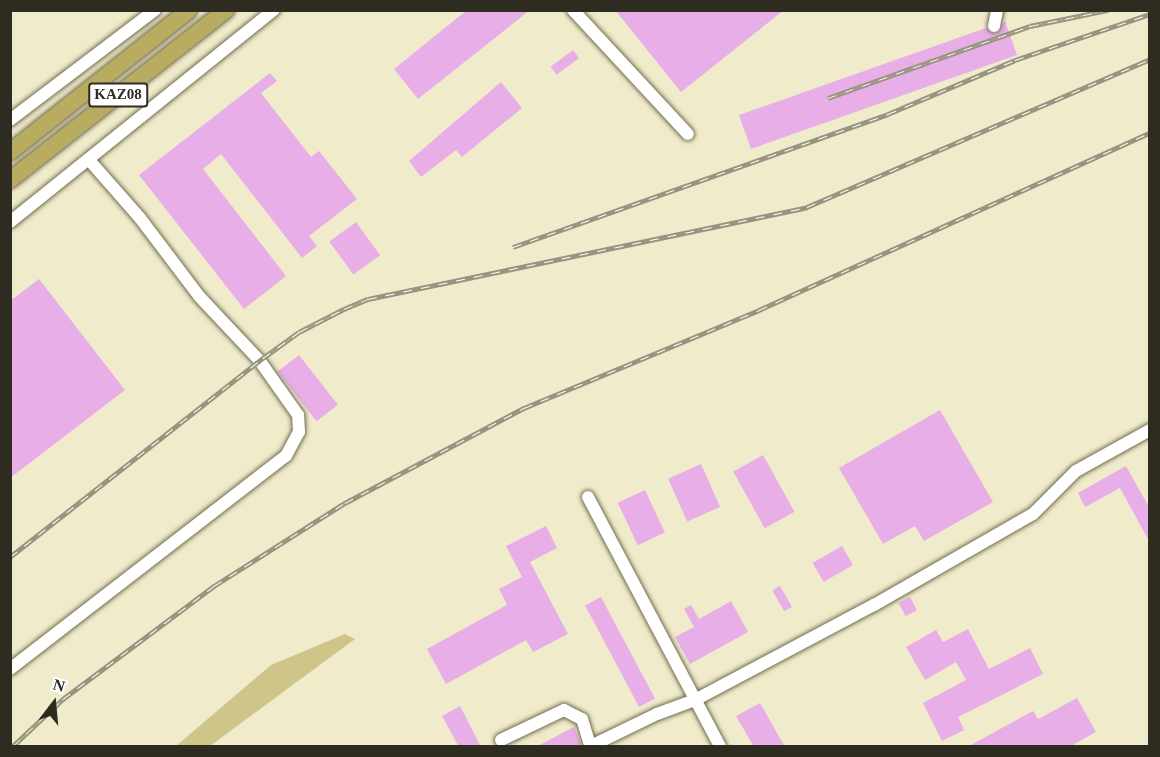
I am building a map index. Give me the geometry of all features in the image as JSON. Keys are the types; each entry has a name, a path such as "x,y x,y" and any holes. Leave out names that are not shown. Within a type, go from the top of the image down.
{"highway":[{"name":"KAZ08","path":"10,180 226,10"},
{"name":"KAZ08","path":"12,146 179,13"}],"street":[{"path":"10,120 155,10"},
{"path":"10,222 274,10"},
{"path":"573,10 688,134"},
{"path":"994,26 997,10"},
{"path":"10,669 286,456 299,432 298,416 259,360 199,296 140,218 89,160"},
{"path":"501,740 564,710 582,719 590,747 657,714 695,700 1033,514 1076,471 1149,430"},
{"path":"588,497 720,747"}],"shaded area":[{"path":"345,634 355,639 210,746 176,746 271,665"}],"building":[{"path":"467,10 530,10 418,99 394,69"},
{"path":"615,10 784,10 681,92"},
{"path":"1005,21 1017,55 751,149 739,115 986,28 996,34"},
{"path":"573,50 579,58 557,75 551,67"},
{"path":"270,73 277,81 261,93 311,157 319,151 357,199 309,236 317,246 302,258 221,154 203,169 286,276 244,309 139,175"},
{"path":"501,82 522,108 462,157 456,150 421,177 409,161"},
{"path":"356,222 380,255 353,275 329,241"},
{"path":"39,279 125,390 10,478 10,301"},
{"path":"299,355 338,405 317,421 278,372"},
{"path":"940,410 993,502 924,541 915,526 883,544 839,468"},
{"path":"763,455 795,512 765,528 733,471"},
{"path":"701,464 720,507 687,522 668,479"},
{"path":"1126,466 1149,507 1149,541 1120,488 1085,507 1078,493"},
{"path":"645,490 665,533 638,545 618,503"},
{"path":"546,526 557,548 530,562 568,634 533,652 526,640 446,684 427,649 507,605 499,589 522,577 506,546"},
{"path":"842,546 853,565 824,582 813,563"},
{"path":"780,586 792,607 784,611 772,590"},
{"path":"601,597 655,699 639,707 585,605"},
{"path":"910,597 917,610 906,616 899,603"},
{"path":"731,601 748,632 690,664 675,637 694,627 684,609 691,605 699,619"},
{"path":"968,629 989,669 1030,648 1043,674 958,717 964,730 942,741 923,703 966,680 956,662 925,680 906,647 936,630 943,642"},
{"path":"1077,698 1096,732 1069,747 967,747 1033,711 1038,719"},
{"path":"760,703 785,747 754,747 736,716"},
{"path":"460,706 481,747 459,747 442,716"},
{"path":"574,727 581,744 576,747 536,747"}],"railway":[{"path":"828,98 1030,26 1108,10"},
{"path":"513,247 888,114 1015,60 1150,14"},
{"path":"10,557 263,358 299,332 344,309 368,299 807,207 1150,59"},
{"path":"13,746 63,699 214,586 345,503 524,408 759,310 1150,133"}]}
